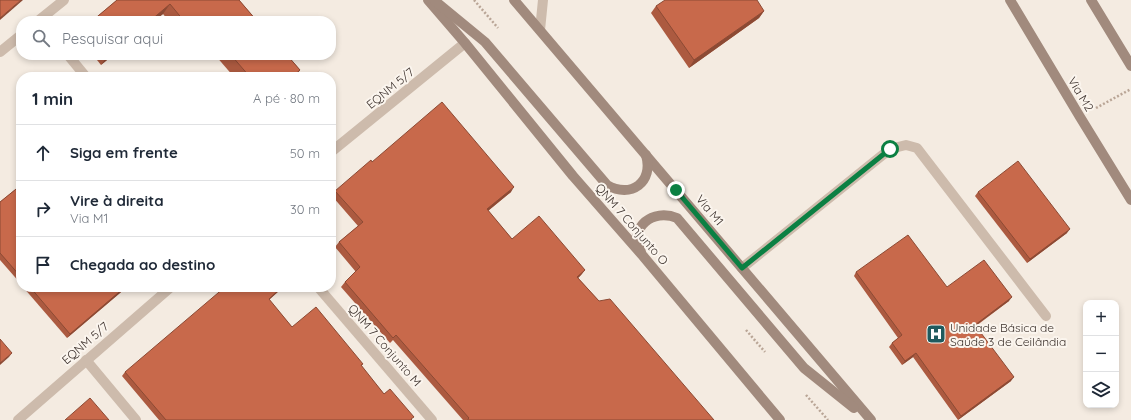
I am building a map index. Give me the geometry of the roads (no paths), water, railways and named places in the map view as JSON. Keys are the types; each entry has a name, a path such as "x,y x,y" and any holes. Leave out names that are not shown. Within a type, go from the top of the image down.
{"main road":[{"path":"428,0 465,43"},
{"path":"434,0 485,42 607,184 614,189 620,190 628,190 637,187 643,181 648,172 646,154"},
{"name":"Via M1","path":"514,0 870,420"},
{"name":"Via M2","path":"1010,0 1131,200"},
{"path":"1091,0 1131,66"},
{"name":"QNM 7 Conjunto O","path":"465,43 573,176 643,256 780,420"},
{"path":"643,256 638,247 637,238 640,228 647,220 663,214 677,218 804,368 870,420"}],"street":[{"path":"44,16 64,0"},
{"path":"540,30 543,0"},
{"path":"0,52 16,39"},
{"name":"EQNM 5/7","path":"336,148 465,43"},
{"path":"72,60 82,72"},
{"path":"742,268 890,149 906,145 916,148 1046,316"},
{"name":"EQNM 5/7","path":"18,420 165,292"},
{"name":"QNM 7 Conjunto M","path":"322,292 432,420"},
{"path":"86,360 136,420"}],"place":[{"name":"Unidade Básica de Saúde 3 de Ceilândia","path":"936,334"}]}
